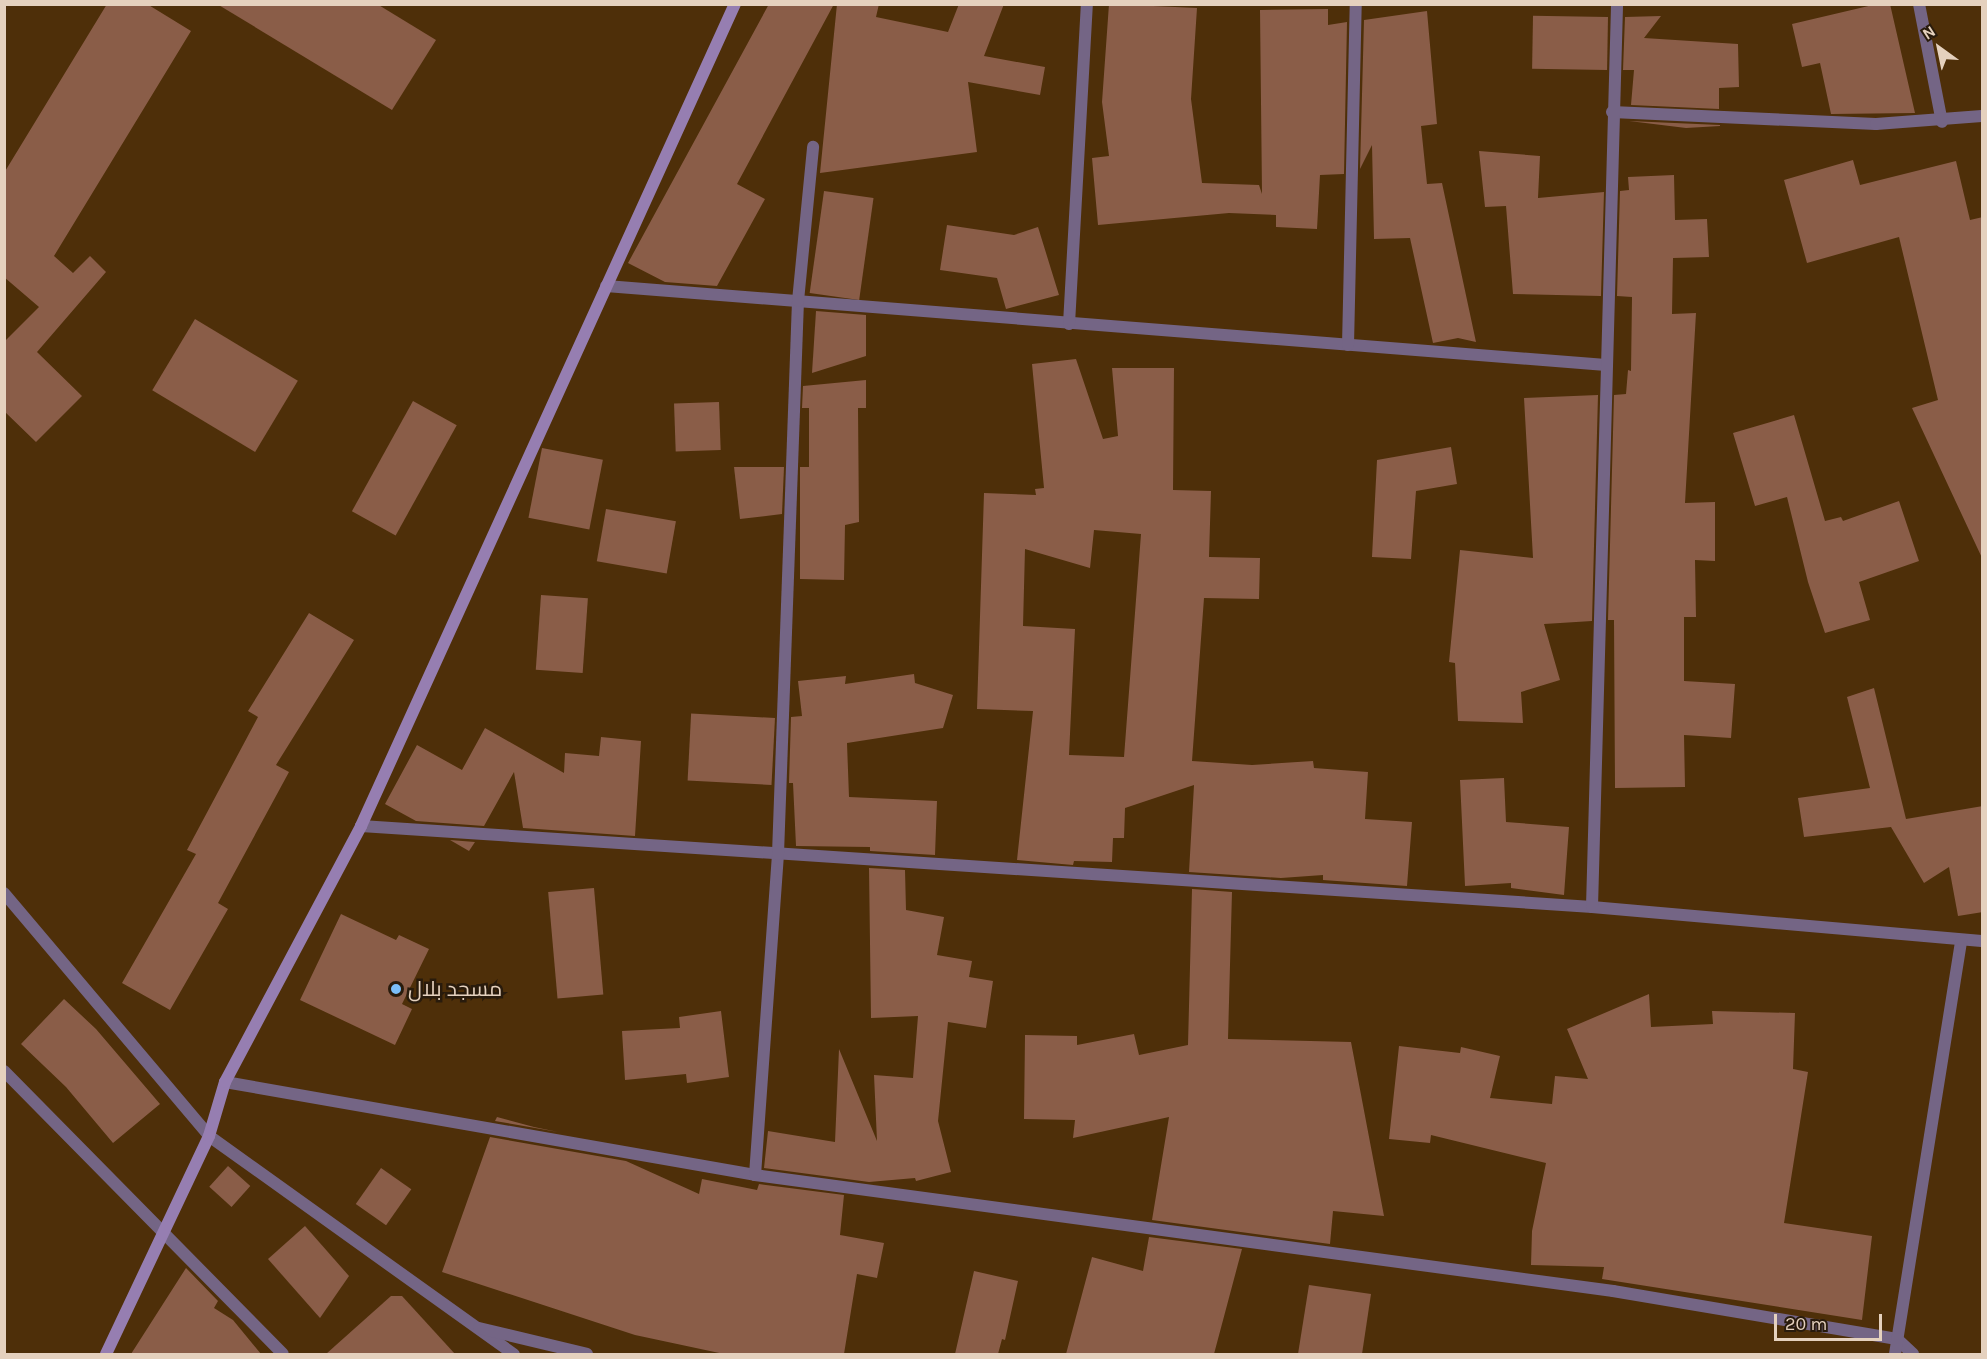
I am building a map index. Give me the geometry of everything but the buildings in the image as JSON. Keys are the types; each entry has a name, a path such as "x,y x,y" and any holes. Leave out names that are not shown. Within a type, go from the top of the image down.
{"street":[{"path":"106,1354 209,1136 225,1082 360,826 735,4"},
{"path":"1069,324 1087,4"},
{"path":"1348,345 1356,4"},
{"path":"1592,907 1612,112 1617,4"},
{"path":"1919,4 1942,122"},
{"path":"1612,112 1876,124 1942,122 1983,116"},
{"path":"755,1175 778,854 798,301 813,147"},
{"path":"606,286 1606,365"},
{"path":"360,826 1592,907 1983,941"},
{"path":"4,893 209,1136 469,1325 514,1354"},
{"path":"1894,1354 1961,940"},
{"path":"4,1071 163,1235 283,1354"},
{"path":"225,1082 755,1175 1613,1291 1897,1339 1913,1354"},
{"path":"469,1325 587,1354"}],"place":[{"name":"مسجد بلال","path":"396,989"}]}
